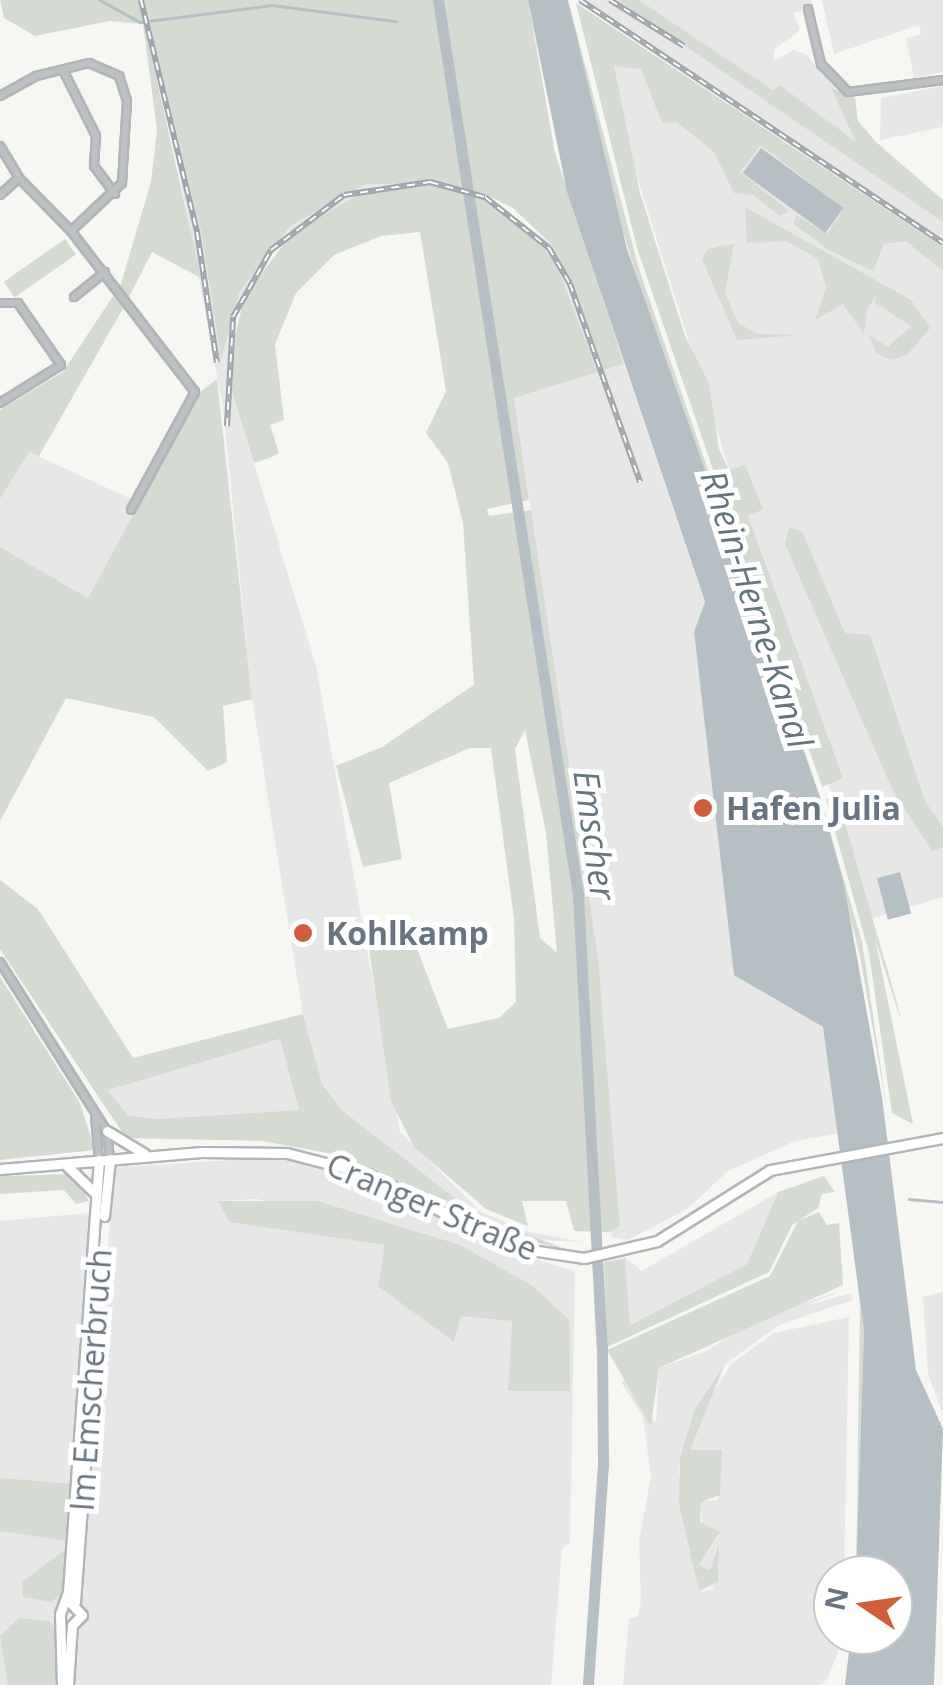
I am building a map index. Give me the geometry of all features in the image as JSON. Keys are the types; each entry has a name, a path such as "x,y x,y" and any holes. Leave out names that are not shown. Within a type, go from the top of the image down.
{"main road":[{"path":"107,1132 148,1156"},
{"name":"Cranger Straße","path":"0,1169 244,1150 315,1158 392,1184 511,1247 584,1258 620,1253 667,1236 759,1175 943,1138"},
{"name":"Im Emscherbruch","path":"65,1685 104,1159"},
{"path":"63,1163 88,1179 102,1207"},
{"name":"Im Emscherbruch","path":"68,1624 82,1614 71,1602"}],"street":[{"path":"808,10 822,64 848,92 943,80"},
{"path":"0,96 63,70 101,63 122,83 124,173 115,194 71,231"},
{"path":"63,70 96,136 94,166 115,194"},
{"path":"0,146 19,178 105,272 194,392 132,510"},
{"path":"0,195 19,178"},
{"path":"74,297 105,272"},
{"path":"0,302 18,303 61,366 0,403"},
{"path":"0,962 107,1132 104,1159"},
{"path":"93,1110 104,1159"}],"shaded area":[{"path":"0,0 139,0 201,278 152,252 129,297 120,287 151,182 157,130 143,24 110,21 35,36 4,18"},
{"path":"144,0 528,0 555,153 624,364 604,370 552,245 513,208 480,192 532,233 556,264 598,372 514,398 529,500 487,509 489,516 531,510 598,957 620,1225 611,1232 574,1231 566,1201 522,1201 528,1226 486,1209 414,1147 391,1101 367,935 400,932 414,941 448,1029 499,1018 516,1002 514,919 491,748 470,748 389,783 402,859 363,867 336,766 382,747 474,685 463,523 448,463 426,433 446,391 420,232 381,236 334,255 296,293 275,344 284,420 270,425 279,453 254,463 226,372 245,295 294,231 367,190 454,183 366,184 290,226 240,291 221,360 201,232","holes":["525,730 546,833 557,953 540,938 515,749"]},
{"path":"528,0 568,0 627,249 820,797 844,885 882,1097 916,1370 943,1429 934,1685 845,1685 849,1655 913,1655 913,1555 857,1555 864,1330 823,1027 734,975 694,632 705,602 567,192"},
{"path":"568,0 639,269 818,790 649,318 601,158"},
{"path":"578,0 618,0 693,48 943,222 943,247"},
{"path":"618,0 639,0 773,90 780,85 856,142 831,88 855,98 858,121 876,142 943,200 943,222"},
{"path":"639,0 811,0 814,8 793,13 800,30 774,50 774,61 793,50 806,54 834,87 859,145 780,85 773,90"},
{"path":"822,0 943,0 943,72 914,78 906,38 921,34 919,25 834,54"},
{"path":"576,3 943,247 943,271 906,241 884,244 873,271 829,250 794,224 796,215 827,234 844,209 761,145 740,172 789,211 780,216 753,195 734,193 714,152 677,122 662,123 641,69 614,66 640,193 685,336 709,383 719,449 729,470 745,465 763,509 748,516 843,778 822,787 637,248"},
{"path":"152,27 201,232 221,360 240,291 290,226 366,184 415,178 454,183 367,190 273,251 235,318 226,372 316,666 400,1132 481,1212 529,1232 584,1242 539,1240 478,1216 343,1111 322,1084 303,1014 252,699 223,407"},
{"path":"598,53 670,72 943,267 943,897 871,919"},
{"path":"943,86 943,127 880,140 881,98"},
{"path":"761,148 844,208 825,233 743,173"},
{"path":"485,194 552,245 604,370 624,364 705,603 694,632 734,975 823,1027 840,1133 795,1141 728,1171 687,1209 628,1240 612,1237 611,1229 620,1225 598,957 514,398 598,372 556,264"},
{"path":"745,207 911,300 930,328 907,355 891,360 876,353 869,335 888,347 911,326 874,302 878,292 867,310 864,334 843,304 815,320 826,287 818,259 786,241 747,243"},
{"path":"65,239 76,255 14,298 4,282"},
{"path":"734,244 725,293 738,323 758,334 797,335 737,340 702,259 707,249"},
{"path":"113,296 124,307 39,456 29,452 0,499 0,410 63,372"},
{"path":"217,379 252,699 223,706 227,762 208,771 154,717 66,698 0,821 0,547 88,598 200,392"},
{"path":"29,452 142,504 88,598 0,547 0,499"},
{"path":"789,528 802,531 845,633 870,635 925,801 943,827 943,847 932,851 893,791 785,544"},
{"path":"837,796 897,1003 901,1021 875,938 913,1124 892,1113 869,953 826,799"},
{"path":"820,797 862,942 887,1109 860,956"},
{"path":"900,872 911,914 888,920 877,878"},
{"path":"0,880 38,909 133,1058 303,1014 322,1084 343,1111 478,1216 568,1250 501,1234 338,1155 262,1141 126,1138 0,949","holes":["280,1039 299,1110 156,1119 128,1115 108,1090"]},
{"path":"0,977 80,1103 95,1150 0,1160"},
{"path":"281,1039 299,1110 156,1119 128,1115 108,1089"},
{"path":"840,1133 864,1330 856,1555 860,1305"},
{"path":"285,1157 398,1192 485,1244 575,1271 570,1543 562,1549 551,1685 75,1685 114,1167","holes":["257,1199 533,1286 508,1391 512,1321 461,1315 454,1341 379,1286 386,1245 229,1222 218,1201"]},
{"path":"74,1174 89,1201 76,1204 64,1190 0,1194 0,1176"},
{"path":"824,1176 835,1192 822,1194 818,1208 792,1225 769,1272 607,1347 604,1262 625,1258 630,1325 747,1264 778,1192"},
{"path":"778,1192 747,1264 629,1325 625,1258 642,1271"},
{"path":"218,1201 317,1201 460,1245 533,1286 569,1320 570,1391 508,1391 512,1321 461,1316 454,1342 378,1286 385,1245 229,1222"},
{"path":"819,1212 827,1225 839,1223 843,1285 659,1368 651,1426 607,1350 770,1276 798,1221"},
{"path":"90,1213 55,1685 0,1685 0,1221"},
{"path":"843,1290 808,1305 851,1293 853,1300 779,1325 725,1364 695,1409 678,1470 699,1591 713,1590 719,1545 710,1570 699,1565 719,1535 702,1528 701,1501 718,1500 721,1450 690,1450 699,1416 731,1364 774,1333 849,1317 844,1555 813,1555 813,1655 837,1655 821,1685 623,1685 629,1618 638,1617 641,1600 639,1541 651,1477 643,1417 621,1382 626,1379 656,1423 659,1368 707,1351 756,1319"},
{"path":"943,1292 943,1416 928,1373 923,1297"},
{"path":"725,1364 690,1450 722,1450 720,1495 701,1502 700,1522 720,1532 699,1565 710,1570 719,1544 718,1582 699,1591 679,1504 680,1458 695,1409"},
{"path":"0,1478 72,1484 67,1541 0,1531"},
{"path":"67,1548 63,1592 51,1602 23,1597 22,1582"},
{"path":"19,1618 49,1621 60,1634 56,1685 8,1685 0,1636"}],"waterway":[{"path":"100,0 140,22 272,5 396,21"},
{"name":"Emscher","path":"438,0 578,895 602,1348 603,1464 588,1685"},
{"name":"Emscher","path":"436,16 440,15"},
{"path":"909,1199 943,1202"}],"railway":[{"path":"141,0 197,232 217,362"},
{"path":"580,0 943,243"},
{"path":"610,0 684,46"},
{"path":"227,426 233,317 271,250 344,195 430,182 485,197 549,248 570,284 640,482"}],"place":[{"name":"Hafen Julia","path":"703,808"},
{"name":"Kohlkamp","path":"303,933"}],"water label":[{"name":"Rhein-Herne-Kanal","path":"757,609"}]}
